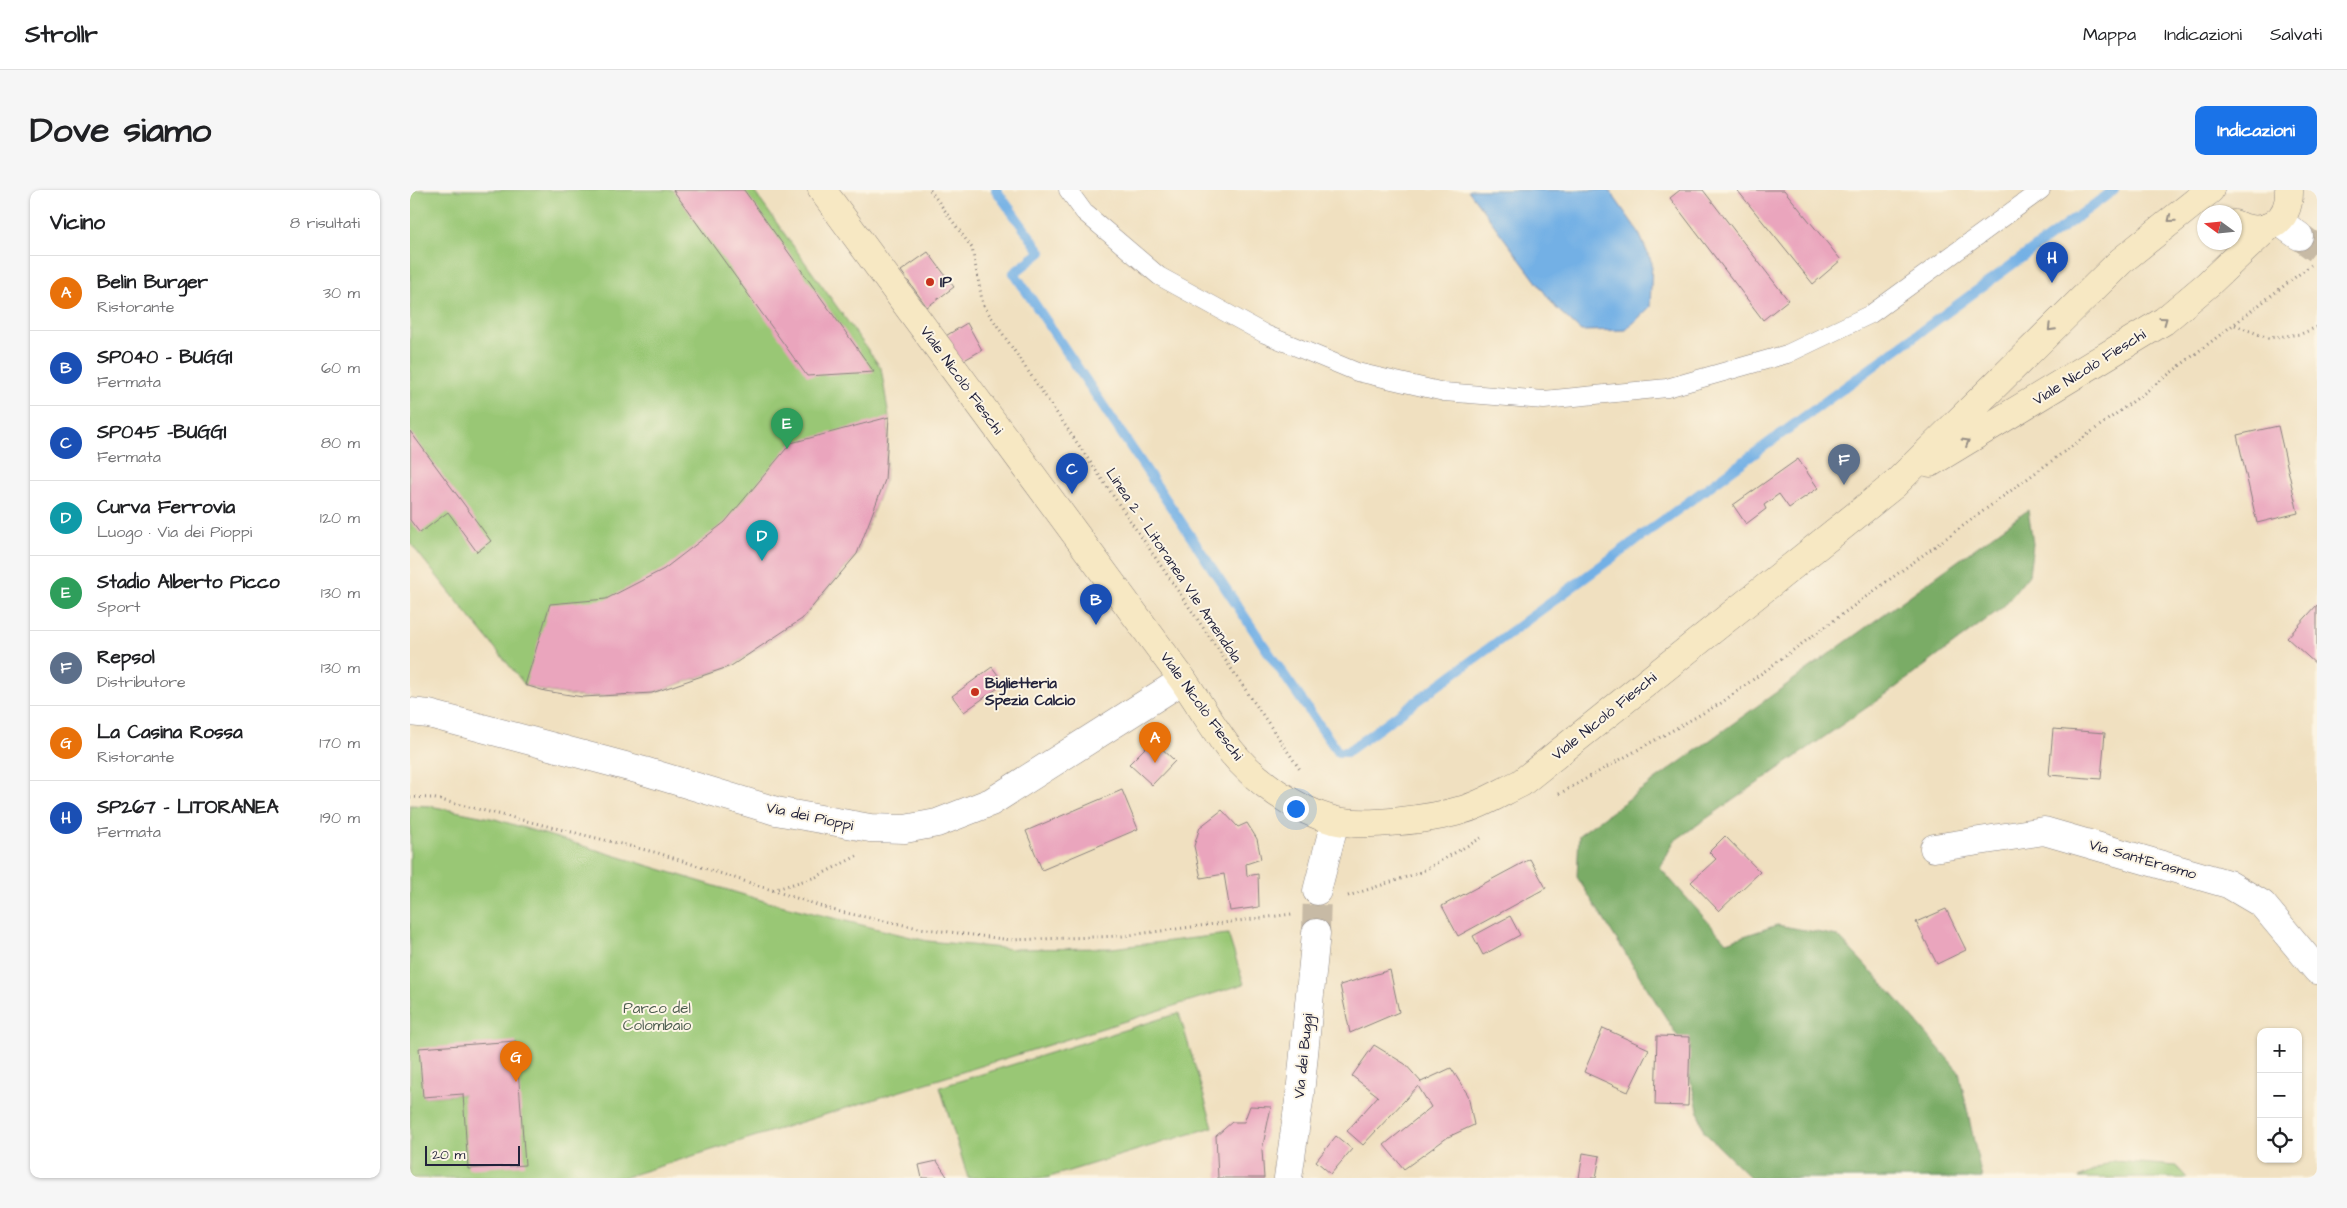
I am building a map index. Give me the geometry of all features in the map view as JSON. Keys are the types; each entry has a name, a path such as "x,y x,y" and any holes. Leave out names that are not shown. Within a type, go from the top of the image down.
{"main road":[{"name":"Viale Nicolò Fieschi","path":"822,190 1183,680 1231,751 1257,776 1298,806 1335,821 1374,822 1414,820 1463,810 1521,783 1894,485 2120,261 2210,190"},
{"path":"2220,190 2221,205"},
{"name":"Viale Nicolò Fieschi","path":"1894,485 2164,320 2282,228 2289,202 2289,190"},
{"path":"2242,228 2257,230 2282,228"}],"street":[{"name":"Via dei Pioppi","path":"410,712 429,714 644,771 776,811 870,828 904,829 937,823 991,802 1183,680"},
{"path":"1317,891 1335,821"},
{"name":"Via Sant'Erasmo","path":"1934,848 2044,831 2228,884 2262,904 2317,970"},
{"name":"Via dei Buggi","path":"1288,1178 1300,1094 1316,933"}],"lane":[{"path":"1068,190 1084,212 1158,276 1265,334 1357,372 1444,392 1544,400 1667,388 1788,354 1870,314 2041,190"}],"path":[{"name":"Linea 2 - Litoranea V.le Amendola","path":"930,190 972,248 983,305 1301,772"},
{"path":"1557,795 1721,703 2143,394 2317,260"},
{"path":"2234,324 2268,338 2301,334 2317,327"},
{"path":"410,797 432,798 658,853 836,911 920,928 1011,940 1122,936 1298,912"},
{"path":"773,890 816,877 854,859 886,828"},
{"path":"1344,897 1419,873 1488,834"}],"green space":[{"path":"410,190 753,190 881,368 889,417 885,480 857,554 802,619 731,666 652,693 583,697 545,691 525,685 410,543"},
{"path":"2028,510 2033,544 2029,575 2003,607 1895,688 1674,841 1660,868 1726,942 1777,925 1838,936 1896,998 1959,1072 1982,1178 1751,1178 1704,1132 1680,1040 1577,877 1579,835"},
{"name":"Parco del Colombaio","path":"410,805 430,806 495,819 764,901 927,941 1013,949 1112,948 1228,934 1244,984 622,1178 410,1178","holes":["516,1041 463,1094 423,1097"]},
{"path":"1179,1013 1213,1127 1046,1178 968,1178 940,1087"},
{"path":"2113,1161 2176,1166 2187,1178 2079,1178"}],"water":[{"path":"1468,190 1609,190 1638,231 1652,263 1650,307 1626,330 1581,331 1556,308"}],"building":[{"path":"673,190 744,190 874,372 807,376"},
{"path":"1680,190 1703,190 1788,300 1763,320 1670,198"},
{"path":"1784,190 1841,260 1813,284 1738,191"},
{"path":"928,252 954,287 927,307 901,271"},
{"path":"967,323 982,350 959,363 944,337"},
{"path":"889,417 885,480 857,554 802,619 731,666 652,693 583,697 545,691 525,685 550,604 606,599 664,569 725,522 791,443"},
{"path":"2278,426 2298,513 2257,523 2237,435"},
{"path":"410,431 491,541 477,552 448,512 420,533 410,520"},
{"path":"1798,459 1818,488 1789,508 1779,494 1764,505 1766,509 1746,524 1733,505"},
{"path":"2317,605 2317,665 2287,638"},
{"name":"Biglietteria Spezia Calcio","path":"992,667 998,675 992,679 998,688 964,712 952,696"},
{"path":"2053,729 2105,733 2101,779 2049,775"},
{"path":"1153,740 1175,761 1152,785 1129,764"},
{"path":"1122,790 1138,829 1042,870 1026,831"},
{"path":"1222,810 1238,827 1247,823 1257,839 1261,859 1246,864 1247,876 1258,874 1259,907 1230,911 1224,874 1201,878 1194,846 1200,827"},
{"path":"1725,836 1760,872 1719,911 1691,882 1716,859 1709,852"},
{"path":"1530,859 1546,888 1458,936 1442,906"},
{"path":"1946,909 1966,950 1937,964 1916,922"},
{"path":"1510,916 1520,935 1483,955 1473,936"},
{"path":"1390,970 1399,1012 1350,1033 1340,985"},
{"path":"1603,1028 1649,1049 1628,1092 1584,1072"},
{"path":"1657,1036 1690,1037 1688,1106 1655,1105"},
{"path":"516,1041 525,1165 468,1169 463,1094 423,1097 419,1048"},
{"path":"1374,1045 1405,1064 1421,1082 1451,1068 1468,1095 1474,1125 1448,1137 1404,1169 1384,1145 1431,1107 1418,1086 1363,1145 1347,1131 1378,1096 1352,1076"},
{"path":"1250,1106 1271,1107 1262,1150 1264,1178 1218,1178 1216,1136 1232,1122 1244,1122"},
{"path":"1336,1136 1352,1149 1331,1174 1316,1161"},
{"path":"1583,1153 1600,1156 1596,1178 1579,1178"},
{"path":"937,1161 948,1178 922,1178 919,1165"}],"waterway":[{"path":"996,190 1041,252 1014,273 1275,662 1338,752 1347,752 2114,190"}],"tunnel":[{"path":"2299,236 2317,249"},
{"path":"1316,933 1317,891"}],"place":[{"name":"IP","path":"930,282"},
{"name":"SP267 - LITORANEA","path":"2052,283"},
{"name":"Stadio Alberto Picco","path":"787,449"},
{"name":"Repsol","path":"1844,485"},
{"name":"SP045 -BUGGI","path":"1072,494"},
{"name":"Curva Ferrovia","path":"762,561"},
{"name":"SP040 - BUGGI","path":"1096,625"},
{"name":"Biglietteria Spezia Calcio","path":"975,692"},
{"name":"Belin Burger","path":"1155,763"},
{"name":"La Casina Rossa","path":"516,1082"}]}
